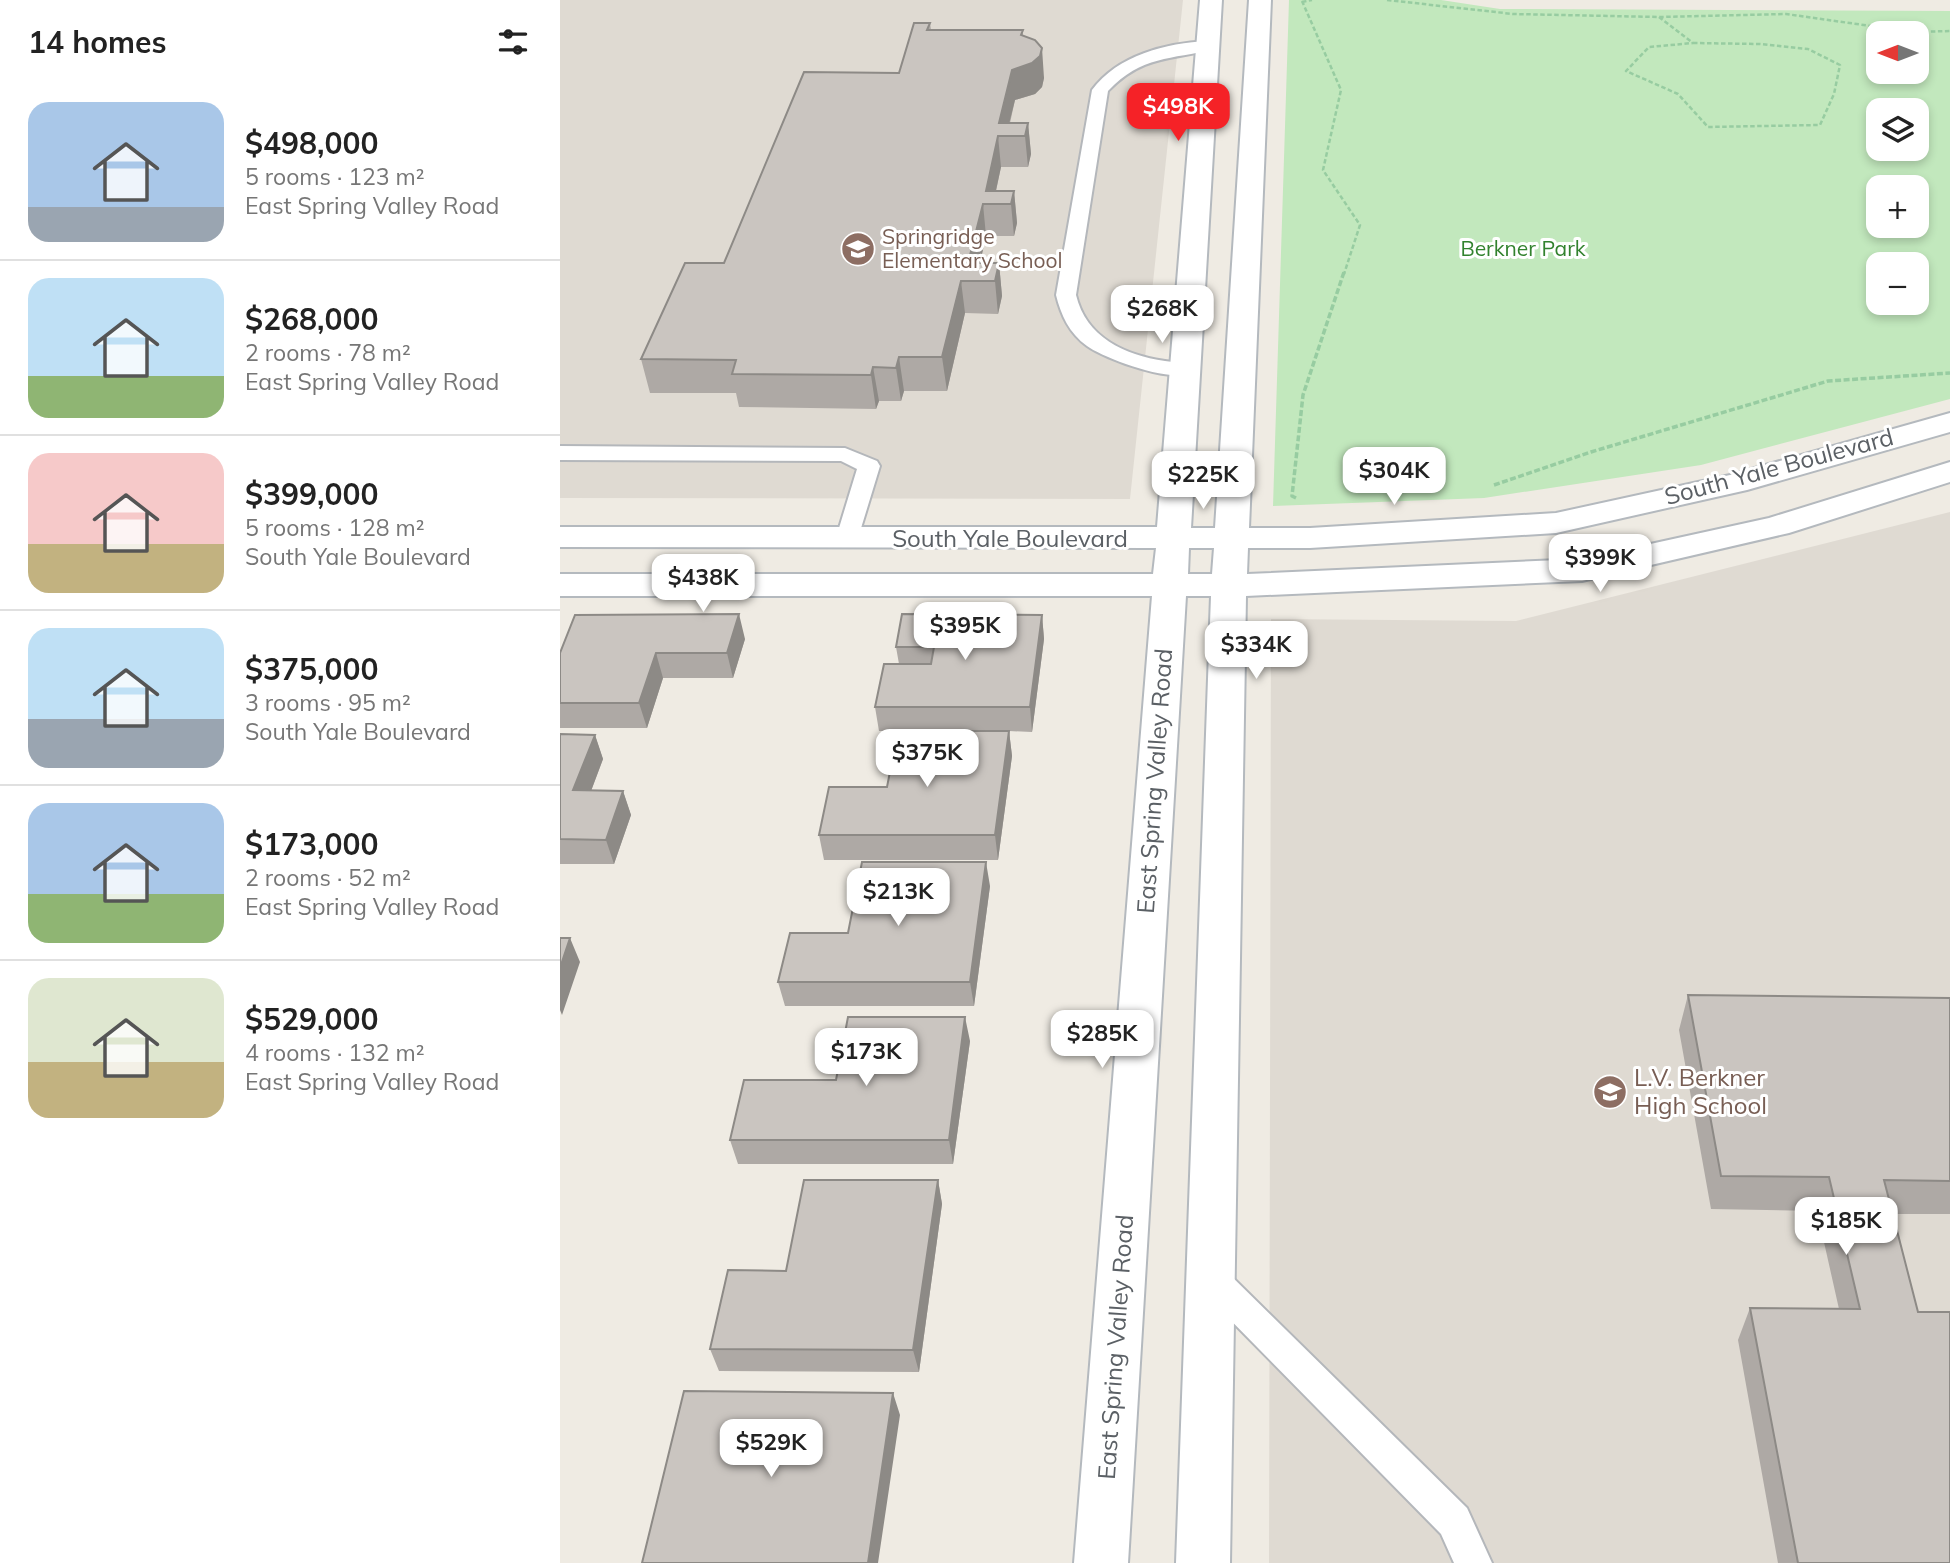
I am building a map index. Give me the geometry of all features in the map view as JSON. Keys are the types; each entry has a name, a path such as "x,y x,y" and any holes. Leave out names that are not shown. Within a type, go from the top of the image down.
{"street":[{"name":"East Spring Valley Road","path":"1101,1563 1211,0"},
{"path":"1203,1563 1230,583 1260,0"},
{"name":"South Yale Boulevard","path":"560,537 1173,539 1373,536 1556,523 1736,483 1950,422"},
{"name":"South Yale Boulevard","path":"560,586 1293,585 1582,570 1777,526 1950,472"}],"lane":[{"path":"1185,369 1149,365 1096,342 1083,332 1070,316 1066,295 1100,90 1126,69 1180,47 1208,46"},
{"path":"560,453 845,455 869,466 847,538"},
{"path":"1211,1278 1454,1521 1473,1563"}],"path":[{"path":"1304,503 1292,496 1303,395 1360,225 1323,170 1341,90 1302,1 1312,0"},
{"path":"1387,0 1513,14 1659,17 1786,14 1913,32 1950,30"},
{"path":"1659,17 1693,43 1760,44 1808,49 1840,65 1834,94 1820,125 1708,127 1678,94 1626,71 1649,47 1693,43"},
{"path":"1490,487 1591,452 1828,381 1950,373"}],"shaded area":[{"name":"Springridge Elementary School","path":"560,0 1183,0 1130,499 560,498"},
{"name":"L.V. Berkner High School","path":"1950,512 1950,1563 1269,1563 1271,619 1516,621"}],"green space":[{"name":"Berkner Park","path":"1289,0 1441,0 1500,9 1950,11 1950,399 1701,465 1484,498 1273,506"}],"building":[{"path":"914,23 930,23 927,30 1023,30 1021,35 1035,40 1042,48 1040,56 1032,63 1012,70 999,123 1028,123 1025,136 998,136 986,191 1014,191 1011,204 983,204 968,263 999,263 995,281 961,281 942,357 899,357 896,368 873,367 871,375 732,374 736,360 641,359 685,263 724,263 804,72 899,73"},
{"path":"739,614 727,653 656,653 639,703 560,703 560,653 575,615"},
{"path":"902,614 1042,615 1030,707 875,707 884,664 931,664 934,647 896,647"},
{"path":"898,731 1009,731 995,835 819,835 829,787 887,787"},
{"path":"560,734 595,735 573,790 623,791 606,840 560,839"},
{"path":"862,862 986,862 970,982 778,982 790,933 848,933"},
{"path":"560,938 570,938 560,968"},
{"path":"1688,995 1950,998 1950,1181 1884,1180 1918,1312 1950,1312 1950,1563 1798,1563 1750,1308 1860,1309 1829,1177 1721,1176"},
{"path":"848,1017 965,1017 949,1140 730,1140 744,1080 836,1080"},
{"path":"804,1180 938,1180 913,1350 710,1349 728,1270 786,1271"},
{"path":"684,1391 893,1393 868,1563 642,1563"}],"place":[{"name":"Springridge Elementary School","path":"858,249"},
{"name":"L.V. Berkner High School","path":"1610,1092"}]}
